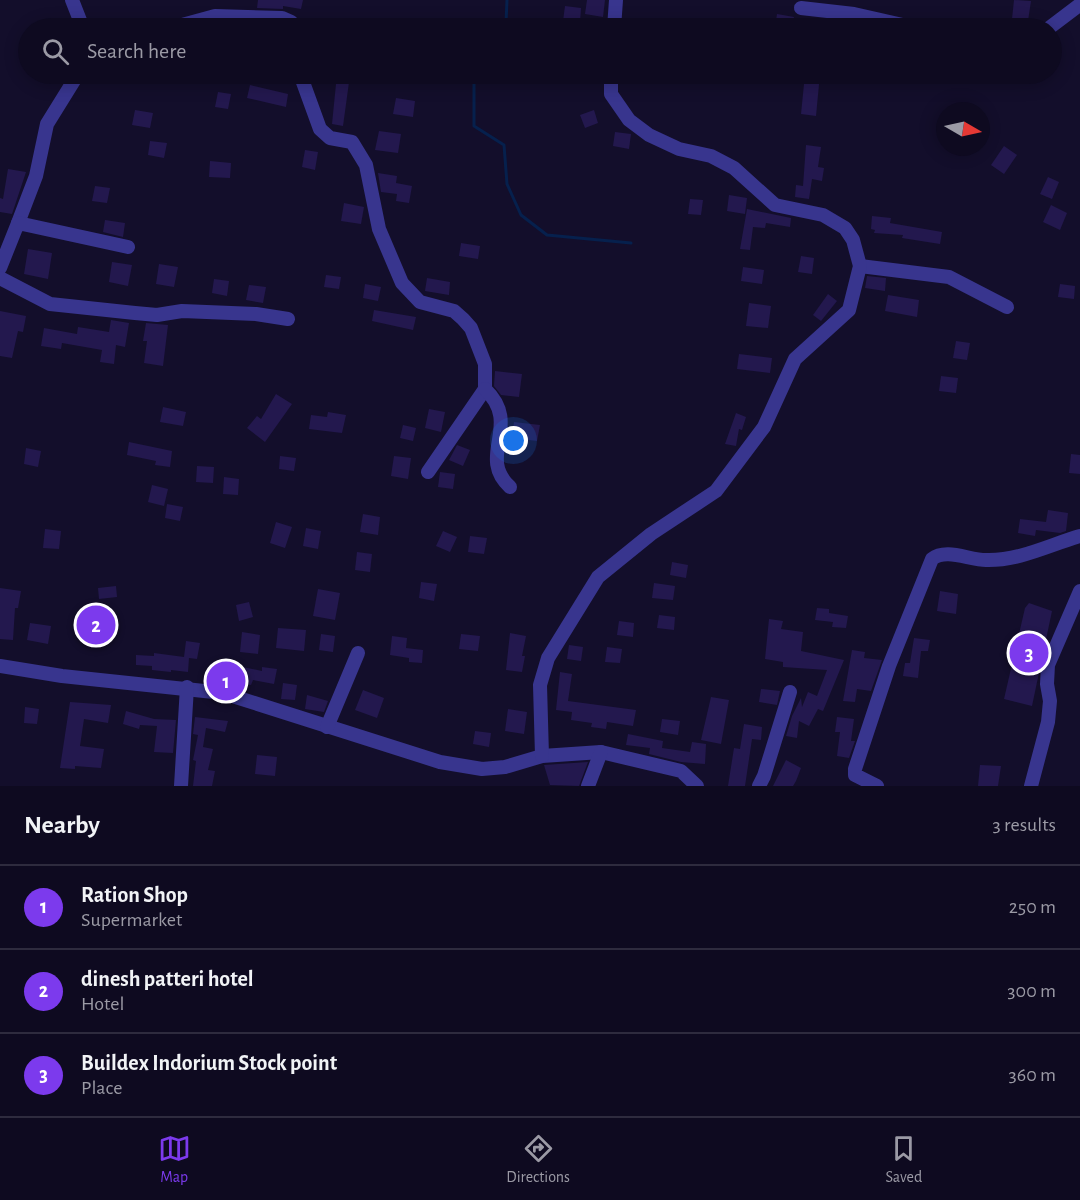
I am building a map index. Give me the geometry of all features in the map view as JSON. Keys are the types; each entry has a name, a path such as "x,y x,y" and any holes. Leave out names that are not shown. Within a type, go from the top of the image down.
{"street":[{"path":"72,0 79,18"},
{"path":"615,18 616,0"},
{"path":"1061,18 1078,4"},
{"path":"801,8 872,18"},
{"path":"208,18 215,16 282,18"},
{"path":"0,268 36,176 47,124 72,84"},
{"path":"304,84 320,129 330,138 352,142 366,165 379,229 409,293 420,302 454,311 471,328 485,364 484,389 428,472"},
{"path":"542,756 540,685 548,658 598,577 651,534 716,491 764,427 795,359 849,310 860,266 853,240 845,228 823,215 776,205 734,168 711,156 679,149 649,135 629,120 611,94 611,84"},
{"path":"18,223 128,247"},
{"path":"860,266 949,277 1007,307"},
{"path":"0,278 50,304 146,314 182,312 256,314 288,319"},
{"path":"484,389 499,406 501,439 496,453 497,471 510,487"},
{"path":"877,786 860,779 855,775 855,769 889,666 932,559 943,554 975,560 1001,560 1080,536"},
{"path":"1031,786 1048,722 1050,701 1047,684 1048,665 1080,591"},
{"path":"327,727 358,653"},
{"path":"0,666 62,676 187,687 223,693 440,762 482,769 505,767 542,756 602,752 681,771 697,786"},
{"path":"181,786 187,687"},
{"path":"759,786 790,693"},
{"path":"588,786 602,752"}],"building":[{"path":"258,0 303,0 301,9 283,6 283,9 257,8"},
{"path":"587,0 605,0 603,17 585,14"},
{"path":"1014,0 1031,1 1028,18 1012,18"},
{"path":"565,6 581,8 580,18 563,18"},
{"path":"777,14 794,17 794,18 776,18"},
{"path":"336,84 349,84 343,126 332,124"},
{"path":"804,84 819,84 816,116 801,114"},
{"path":"250,85 288,94 286,107 247,98"},
{"path":"218,92 231,94 228,109 215,107"},
{"path":"396,98 415,101 413,117 393,114"},
{"path":"135,110 153,113 150,128 132,125"},
{"path":"594,110 598,123 585,128 580,115"},
{"path":"379,131 401,134 398,153 375,150"},
{"path":"615,132 631,134 629,149 613,146"},
{"path":"150,141 167,143 164,158 148,155"},
{"path":"806,145 821,147 818,167 824,168 822,181 812,179 809,199 795,197 796,185 803,186"},
{"path":"1004,146 1017,155 1004,174 991,165"},
{"path":"305,150 318,152 315,170 302,167"},
{"path":"210,161 231,163 230,178 209,177"},
{"path":"8,169 26,172 12,214 0,212 0,198 3,199"},
{"path":"378,173 397,176 396,183 412,186 409,203 396,201 397,194 381,192"},
{"path":"1048,177 1059,182 1052,199 1040,194"},
{"path":"95,186 110,188 107,203 92,201"},
{"path":"729,195 747,198 745,214 727,211"},
{"path":"690,199 703,200 701,215 688,214"},
{"path":"344,203 364,207 361,224 341,221"},
{"path":"1051,205 1067,213 1060,230 1043,222"},
{"path":"747,209 791,218 790,227 766,223 765,228 753,227 750,250 740,249"},
{"path":"872,216 891,218 890,223 942,232 940,244 902,238 903,235 874,233 875,230 871,229"},
{"path":"105,220 125,223 123,237 103,232"},
{"path":"461,243 480,246 478,259 459,256"},
{"path":"28,249 52,253 48,279 24,274"},
{"path":"801,256 814,258 812,274 798,272"},
{"path":"112,262 132,265 128,286 109,282"},
{"path":"159,264 178,267 174,287 156,284"},
{"path":"743,267 764,270 762,284 741,281"},
{"path":"326,275 341,277 339,289 324,287"},
{"path":"867,276 886,278 885,291 865,288"},
{"path":"427,278 450,282 449,295 425,291"},
{"path":"214,279 229,281 227,296 212,293"},
{"path":"365,284 381,287 378,301 363,298"},
{"path":"1060,284 1075,286 1074,299 1058,297"},
{"path":"249,285 266,287 263,303 246,300"},
{"path":"828,294 837,301 821,321 813,315"},
{"path":"888,295 919,300 917,317 885,311"},
{"path":"749,303 771,306 768,328 746,326"},
{"path":"374,310 416,317 413,330 372,321"},
{"path":"0,311 26,316 23,332 18,331 12,358 0,356"},
{"path":"111,320 129,323 125,347 116,345 114,364 100,362 102,350 62,343 61,349 41,346 44,328 77,334 78,327 109,332"},
{"path":"146,323 168,325 163,366 144,363 147,341 143,341"},
{"path":"956,341 970,343 967,360 953,358"},
{"path":"739,354 772,358 770,373 737,369"},
{"path":"495,371 522,374 519,397 501,395 494,386"},
{"path":"941,376 958,378 956,393 939,391"},
{"path":"276,394 292,404 265,442 247,428 257,416 261,419"},
{"path":"163,407 186,412 183,426 160,422"},
{"path":"429,409 445,412 441,432 425,428"},
{"path":"328,412 346,415 342,433 309,429 311,415 327,417"},
{"path":"736,413 746,417 742,430 739,429 736,446 725,444"},
{"path":"514,422 540,425 537,441 512,438"},
{"path":"403,425 416,428 413,441 400,438"},
{"path":"129,442 172,451 170,467 155,465 156,461 127,455"},
{"path":"457,445 470,450 463,466 449,460"},
{"path":"26,448 41,451 38,467 24,464"},
{"path":"1071,454 1080,455 1080,474 1069,473"},
{"path":"280,456 296,458 294,471 279,469"},
{"path":"394,456 411,458 408,479 391,476"},
{"path":"197,466 214,467 213,483 196,482"},
{"path":"440,472 455,474 453,489 438,487"},
{"path":"224,477 239,479 238,495 223,494"},
{"path":"152,485 168,489 164,506 148,502"},
{"path":"167,504 183,507 180,521 165,518"},
{"path":"1048,510 1068,513 1066,531 1060,533 1036,530 1035,536 1018,533 1020,519 1046,522"},
{"path":"363,514 380,517 378,535 360,532"},
{"path":"276,522 292,527 285,548 270,543"},
{"path":"306,528 321,531 318,549 303,546"},
{"path":"45,529 61,531 59,549 43,548"},
{"path":"443,531 457,537 450,552 436,546"},
{"path":"470,536 487,538 484,554 468,552"},
{"path":"357,552 372,554 370,572 355,570"},
{"path":"672,562 688,565 686,578 670,575"},
{"path":"421,582 437,584 434,601 419,598"},
{"path":"654,583 675,586 673,600 652,598"},
{"path":"116,586 117,597 99,599 98,588"},
{"path":"0,588 21,591 18,608 15,608 13,640 0,639"},
{"path":"318,589 340,593 335,620 313,616"},
{"path":"940,591 958,594 956,614 937,611"},
{"path":"249,602 253,617 239,621 236,605"},
{"path":"1029,603 1052,611 1032,706 1004,699 1025,608"},
{"path":"817,608 829,609 829,613 848,616 846,628 832,627 833,622 815,620"},
{"path":"659,615 675,617 674,630 657,628"},
{"path":"769,619 783,621 781,629 803,632 801,651 844,660 823,711 818,709 809,726 799,721 797,738 786,736 792,716 801,698 802,707 808,692 817,696 827,670 783,667 783,662 765,659"},
{"path":"619,621 634,623 633,637 617,635"},
{"path":"30,623 51,626 48,644 27,640"},
{"path":"278,628 306,630 304,651 276,648"},
{"path":"242,632 260,635 258,654 240,652"},
{"path":"510,633 526,636 522,672 506,670"},
{"path":"321,634 335,636 333,652 319,650"},
{"path":"461,634 480,636 478,651 459,649"},
{"path":"392,636 407,638 406,648 423,650 422,663 409,662 409,658 390,655"},
{"path":"914,638 930,640 928,651 921,651 918,678 903,676 905,663 910,663"},
{"path":"186,641 200,643 197,659 189,658 188,672 152,670 152,666 136,665 136,655 154,656 154,653 184,657"},
{"path":"569,645 583,647 581,661 567,659"},
{"path":"607,647 622,649 620,663 605,662"},
{"path":"852,650 865,652 864,658 882,660 871,691 857,689 855,702 843,701"},
{"path":"223,663 262,671 262,667 277,669 274,684 253,680 251,685 235,682 234,686 221,684"},
{"path":"560,672 572,674 568,701 636,710 633,726 607,722 606,729 591,727 592,723 571,720 572,712 556,710"},
{"path":"283,683 297,685 295,700 281,699"},
{"path":"761,689 780,691 777,705 759,702"},
{"path":"363,690 384,698 377,718 355,710"},
{"path":"307,695 328,701 324,712 305,709"},
{"path":"711,697 729,700 721,744 701,740"},
{"path":"70,702 111,705 108,723 84,719 80,746 104,749 101,768 75,766 75,769 60,768"},
{"path":"25,707 39,709 37,724 24,723"},
{"path":"508,709 527,712 524,734 505,731"},
{"path":"126,711 154,719 176,720 173,753 154,752 157,726 140,725 139,729 123,724"},
{"path":"195,717 228,721 225,732 206,728 203,747 213,749 208,770 215,771 212,786 193,786 196,761 193,760 198,735 193,734"},
{"path":"837,717 854,719 851,741 855,741 849,758 837,756 840,732 835,732"},
{"path":"662,719 680,721 678,735 660,732"},
{"path":"744,724 762,727 761,740 752,739 745,786 728,786 734,748 740,749"},
{"path":"475,731 491,733 489,747 473,744"},
{"path":"628,734 663,741 662,748 690,752 692,742 706,744 705,764 681,762 649,754 650,748 626,745"},
{"path":"257,755 277,757 275,776 255,774"},
{"path":"786,760 801,768 796,781 793,786 773,786"},
{"path":"588,762 579,786 550,785 544,765"},
{"path":"980,765 1001,766 998,786 978,786"}],"waterway":[{"path":"506,18 507,0"},
{"path":"474,84 474,126 504,145 507,184 521,215 547,235 631,243"}],"place":[{"name":"dinesh patteri hotel","path":"96,625"},
{"name":"Buildex Indorium Stock point","path":"1029,653"},
{"name":"Ration Shop","path":"226,681"}]}
